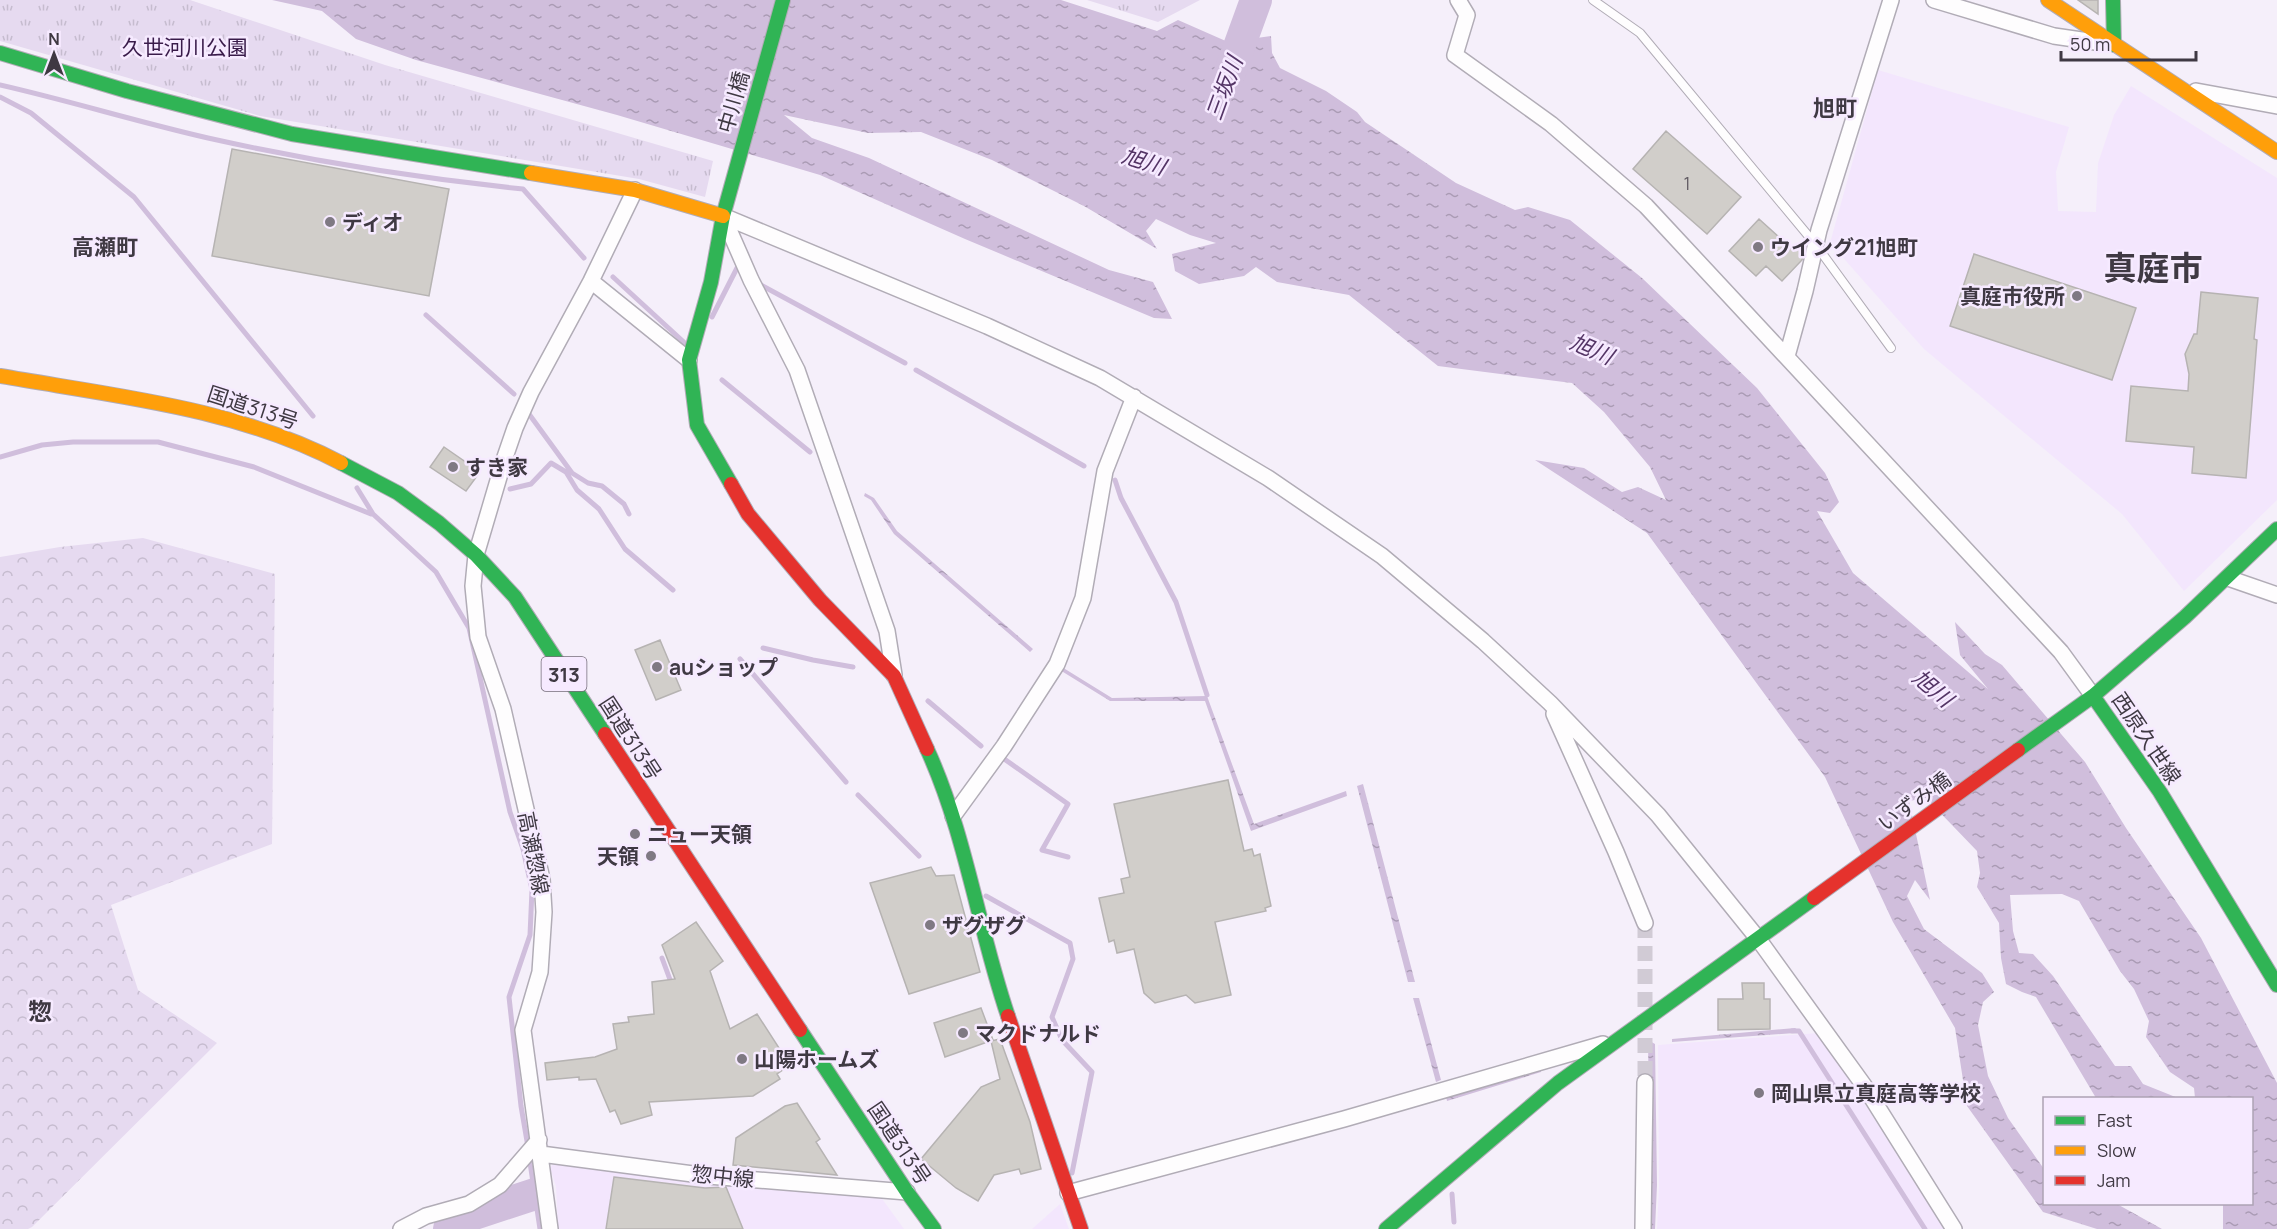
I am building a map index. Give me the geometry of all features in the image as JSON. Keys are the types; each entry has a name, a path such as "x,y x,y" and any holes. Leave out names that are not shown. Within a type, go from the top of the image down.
{"main road":[{"name":"中川橋","path":"689,360 711,282 723,216 783,0"},
{"path":"2048,0 2277,152"},
{"path":"2113,0 2114,45"},
{"path":"0,53 72,76 292,134 635,190 723,216"},
{"path":"689,360 697,424 748,514 820,600 894,676 933,761 953,816 997,983 1081,1229"},
{"name":"国道313号","path":"0,376 183,408 258,428 324,454 398,493 439,523 476,555 515,597 907,1192 934,1229"},
{"name":"西原久世線","path":"2277,529 2228,578 2093,696 2160,792 2277,986"},
{"name":"いずみ橋","path":"1386,1229 1558,1083 1759,940 2093,696"}],"street":[{"path":"1458,0 1467,15 1455,55 1551,124 1646,206 2061,652 2093,696"},
{"path":"1787,356 1841,157 1891,0"},
{"path":"1934,0 2054,36 2114,45"},
{"path":"2054,36 2070,15"},
{"path":"2181,88 2277,106"},
{"name":"高瀬惣線","path":"550,1229 523,1030 540,972 544,912 542,879 503,709 478,637 473,585 476,555 515,428 531,392 591,281 635,190"},
{"path":"723,216 987,326 1100,378 1268,478 1382,556 1483,641 1550,703 1658,815 1759,940 1865,1088 1954,1229"},
{"path":"723,216 751,280 797,370 886,631 894,676"},
{"path":"591,281 689,360"},
{"path":"953,816 1004,746 1057,664 1083,598 1105,471 1134,397"},
{"path":"2228,578 2277,595"},
{"path":"1550,703 1645,923"},
{"path":"1068,1193 1344,1119 1621,1039"},
{"path":"1644,1229 1645,1082"},
{"path":"401,1229 426,1216 469,1204 492,1190 540,1147"},
{"name":"惣中線","path":"540,1147 708,1176 907,1192"}],"lane":[{"path":"1593,0 1640,33 1816,245 1891,348"}],"shaded area":[{"name":"真庭市役所","path":"1878,70 2069,127 2056,172 2058,211 2096,212 2098,163 2114,115 2131,86 2277,178 2277,500 2184,591 2122,514 1924,349 1830,243"},
{"name":"岡山県立真庭高等学校","path":"1820,1033 1944,1229 1657,1229 1658,1045"},
{"path":"553,1164 880,1196 904,1229 558,1229 556,1186 550,1168"},
{"path":"1060,1204 1069,1229 1032,1229"}],"green space":[{"name":"久世河川公園","path":"0,0 190,0 385,65 713,161 705,197 639,179 260,116 0,41"},
{"path":"1087,0 1200,0 1158,22"},
{"path":"143,538 275,574 272,844 111,905 138,990 217,1043 32,1227 0,1229 0,557 60,547"}],"water":[{"name":"旭川","path":"272,0 1061,0 1157,31 1178,20 1228,42 1271,36 1272,53 1280,68 1326,91 1357,112 1365,122 1456,183 1515,210 1528,207 1570,220 1642,278 1757,388 1825,473 1839,502 1830,513 1817,511 1853,573 1988,689 1960,655 1955,622 1985,654 2002,665 2085,762 2126,828 2201,938 2277,1083 2277,1229 2223,1229 2223,1205 2253,1205 2253,1097 2195,1097 2194,1088 2170,1072 2146,1037 2149,1021 2134,989 2120,971 2079,901 2062,894 2010,895 2013,931 2019,953 2033,954 2053,976 2115,1066 2131,1066 2143,1084 2176,1097 2095,1097 2036,997 2006,984 2001,958 1999,923 1977,887 1980,873 1977,851 1926,798 1909,801 1930,900 1915,880 1907,896 1924,929 1982,973 1994,992 1983,1002 1978,1025 1988,1076 2008,1118 2043,1168 2043,1205 2119,1205 2162,1229 2097,1229 2043,1212 1967,1106 1955,1028 1893,922 1825,777 1647,533 1535,460 1584,468 1622,492 1638,487 1666,500 1650,467 1604,412 1572,383 1438,366 1349,295 1277,282 1256,267 1244,276 1199,284 1175,271 1172,254 1216,243 1190,235 1156,219 1146,231 1157,249 1084,206 992,160 921,132 868,133 784,115 812,138 869,158 1109,270 1153,282 1172,319 1154,318 820,175 617,115 416,60 356,39 322,11"},
{"path":"865,493 874,498 897,531 1033,649 1030,652 894,534 871,500 864,496"},
{"path":"1057,664 1112,698 1207,696 1254,824 1346,791 1347,796 1251,831 1205,701 1110,701 1055,667"},
{"path":"1363,784 1415,982 1408,982 1357,786"},
{"path":"1413,998 1419,998 1441,1080 1436,1082"},
{"path":"1795,1028 1798,1030 1795,1033 1672,1042 1672,1039"},
{"path":"1648,1040 1655,1044 1657,1185 1655,1229 1648,1229 1650,1186"},
{"path":"1541,1068 1541,1072 1447,1101 1446,1096"}],"building":[{"path":"2078,0 2098,0 2098,14"},
{"path":"1666,131 1741,197 1707,234 1633,169"},
{"name":"ディオ","path":"232,149 449,189 429,296 212,256"},
{"name":"ウイング21旭町","path":"1759,219 1792,249 1797,245 1804,252 1802,260 1782,281 1766,266 1756,276 1729,251"},
{"path":"1974,254 2136,308 2112,380 1950,326"},
{"path":"2201,292 2258,298 2246,478 2192,473 2194,447 2126,441 2131,386 2188,391 2189,374 2185,354 2194,334 2197,334"},
{"path":"444,447 480,472 466,491 430,467"},
{"path":"660,640 681,690 656,700 635,650"},
{"path":"1228,780 1244,851 1252,849 1254,856 1260,854 1271,906 1265,908 1266,911 1215,922 1231,995 1195,1003 1186,995 1155,1003 1144,993 1134,949 1117,953 1114,940 1109,942 1099,898 1124,893 1121,879 1130,877 1114,804"},
{"path":"931,867 936,876 954,875 980,972 909,994 870,883"},
{"path":"696,922 723,961 710,971 730,1029 757,1014 790,1065 777,1074 780,1079 753,1096 649,1102 652,1115 621,1124 615,1110 610,1112 596,1079 579,1080 579,1077 547,1080 545,1063 595,1057 617,1049 613,1024 629,1022 628,1017 654,1014 652,982 675,979 662,945"},
{"path":"1742,983 1764,983 1764,999 1770,999 1770,1029 1718,1030 1718,999 1743,999"},
{"path":"981,1008 993,1040 945,1057 934,1023"},
{"path":"1000,1039 1030,1122 1041,1169 1021,1174 1019,1169 994,1175 978,1201 956,1188 921,1159 981,1087 1000,1079 991,1041"},
{"path":"797,1103 820,1139 816,1142 837,1175 733,1165 736,1138 785,1106"},
{"path":"614,1177 705,1188 726,1187 743,1229 606,1229"}],"waterway":[{"name":"三坂川","path":"1227,80 1256,0"},
{"path":"0,85 182,132 286,154 444,180 523,189 584,258"},
{"path":"0,97 31,113 134,197 313,416"},
{"path":"712,317 737,268"},
{"path":"613,277 687,345"},
{"path":"759,284 905,363"},
{"path":"426,315 514,394"},
{"path":"916,370 1084,466"},
{"path":"722,380 810,452"},
{"path":"529,414 572,473 588,483 602,486 624,504 629,514"},
{"path":"0,457 42,445 73,442 158,442 254,467 371,514"},
{"path":"510,489 531,484 551,463 566,472 577,490 599,509 625,549 673,590"},
{"path":"1115,480 1121,498 1176,602 1207,695"},
{"path":"357,488 373,514 436,572 469,628 510,812 523,849 532,890 530,935 509,997 528,1147"},
{"path":"763,648 853,667"},
{"path":"740,659 846,782"},
{"path":"928,701 981,746"},
{"path":"1000,756 1068,804 1042,850 1068,857"},
{"path":"858,795 919,856"},
{"path":"986,896 1070,943 1073,959 1052,1017 1062,1040 1092,1072 1072,1173"},
{"path":"662,958 672,985"},
{"path":"1792,1031 1799,1031 1925,1229"},
{"path":"529,1156 540,1229"},
{"path":"449,1229 462,1218 535,1194"},
{"path":"1452,1194 1454,1222"}],"tunnel":[{"path":"1645,923 1645,1082"}],"traffic: fast":[{"path":"731,484 697,425 689,360 711,282 723,216 783,0"},
{"path":"2113,0 2114,45"},
{"path":"0,53 127,91 292,134 531,173"},
{"path":"341,463 398,493 439,523 476,555 515,597 605,734"},
{"path":"2018,750 2093,696 2185,617 2277,529"},
{"path":"2093,696 2160,792 2277,985"},
{"path":"927,749 952,814 1008,1016"},
{"path":"1386,1229 1558,1083 1814,898"},
{"path":"800,1030 934,1229"}],"traffic: slow":[{"path":"2048,0 2277,152"},
{"path":"531,173 635,190 723,216"},
{"path":"0,376 175,406 260,429 301,444 341,463"}],"traffic: jam":[{"path":"731,484 748,514 820,600 894,676 927,749"},
{"path":"605,734 800,1030"},
{"path":"1814,898 2018,750"},
{"path":"1008,1016 1081,1229"}],"place":[{"name":"ディオ","path":"330,222"},
{"name":"ウイング21旭町","path":"1758,247"},
{"name":"真庭市役所","path":"2077,296"},
{"name":"すき家","path":"453,467"},
{"name":"auショップ","path":"657,667"},
{"name":"ニュー天領","path":"635,834"},
{"name":"天領","path":"651,856"},
{"name":"ザグザグ","path":"930,925"},
{"name":"マクドナルド","path":"963,1033"},
{"name":"山陽ホームズ","path":"742,1059"},
{"name":"岡山県立真庭高等学校","path":"1759,1093"}],"district":[{"name":"旭町","path":"1835,108"},
{"name":"高瀬町","path":"105,247"},
{"name":"真庭市","path":"2153,267"},
{"name":"惣","path":"40,1010"}]}
